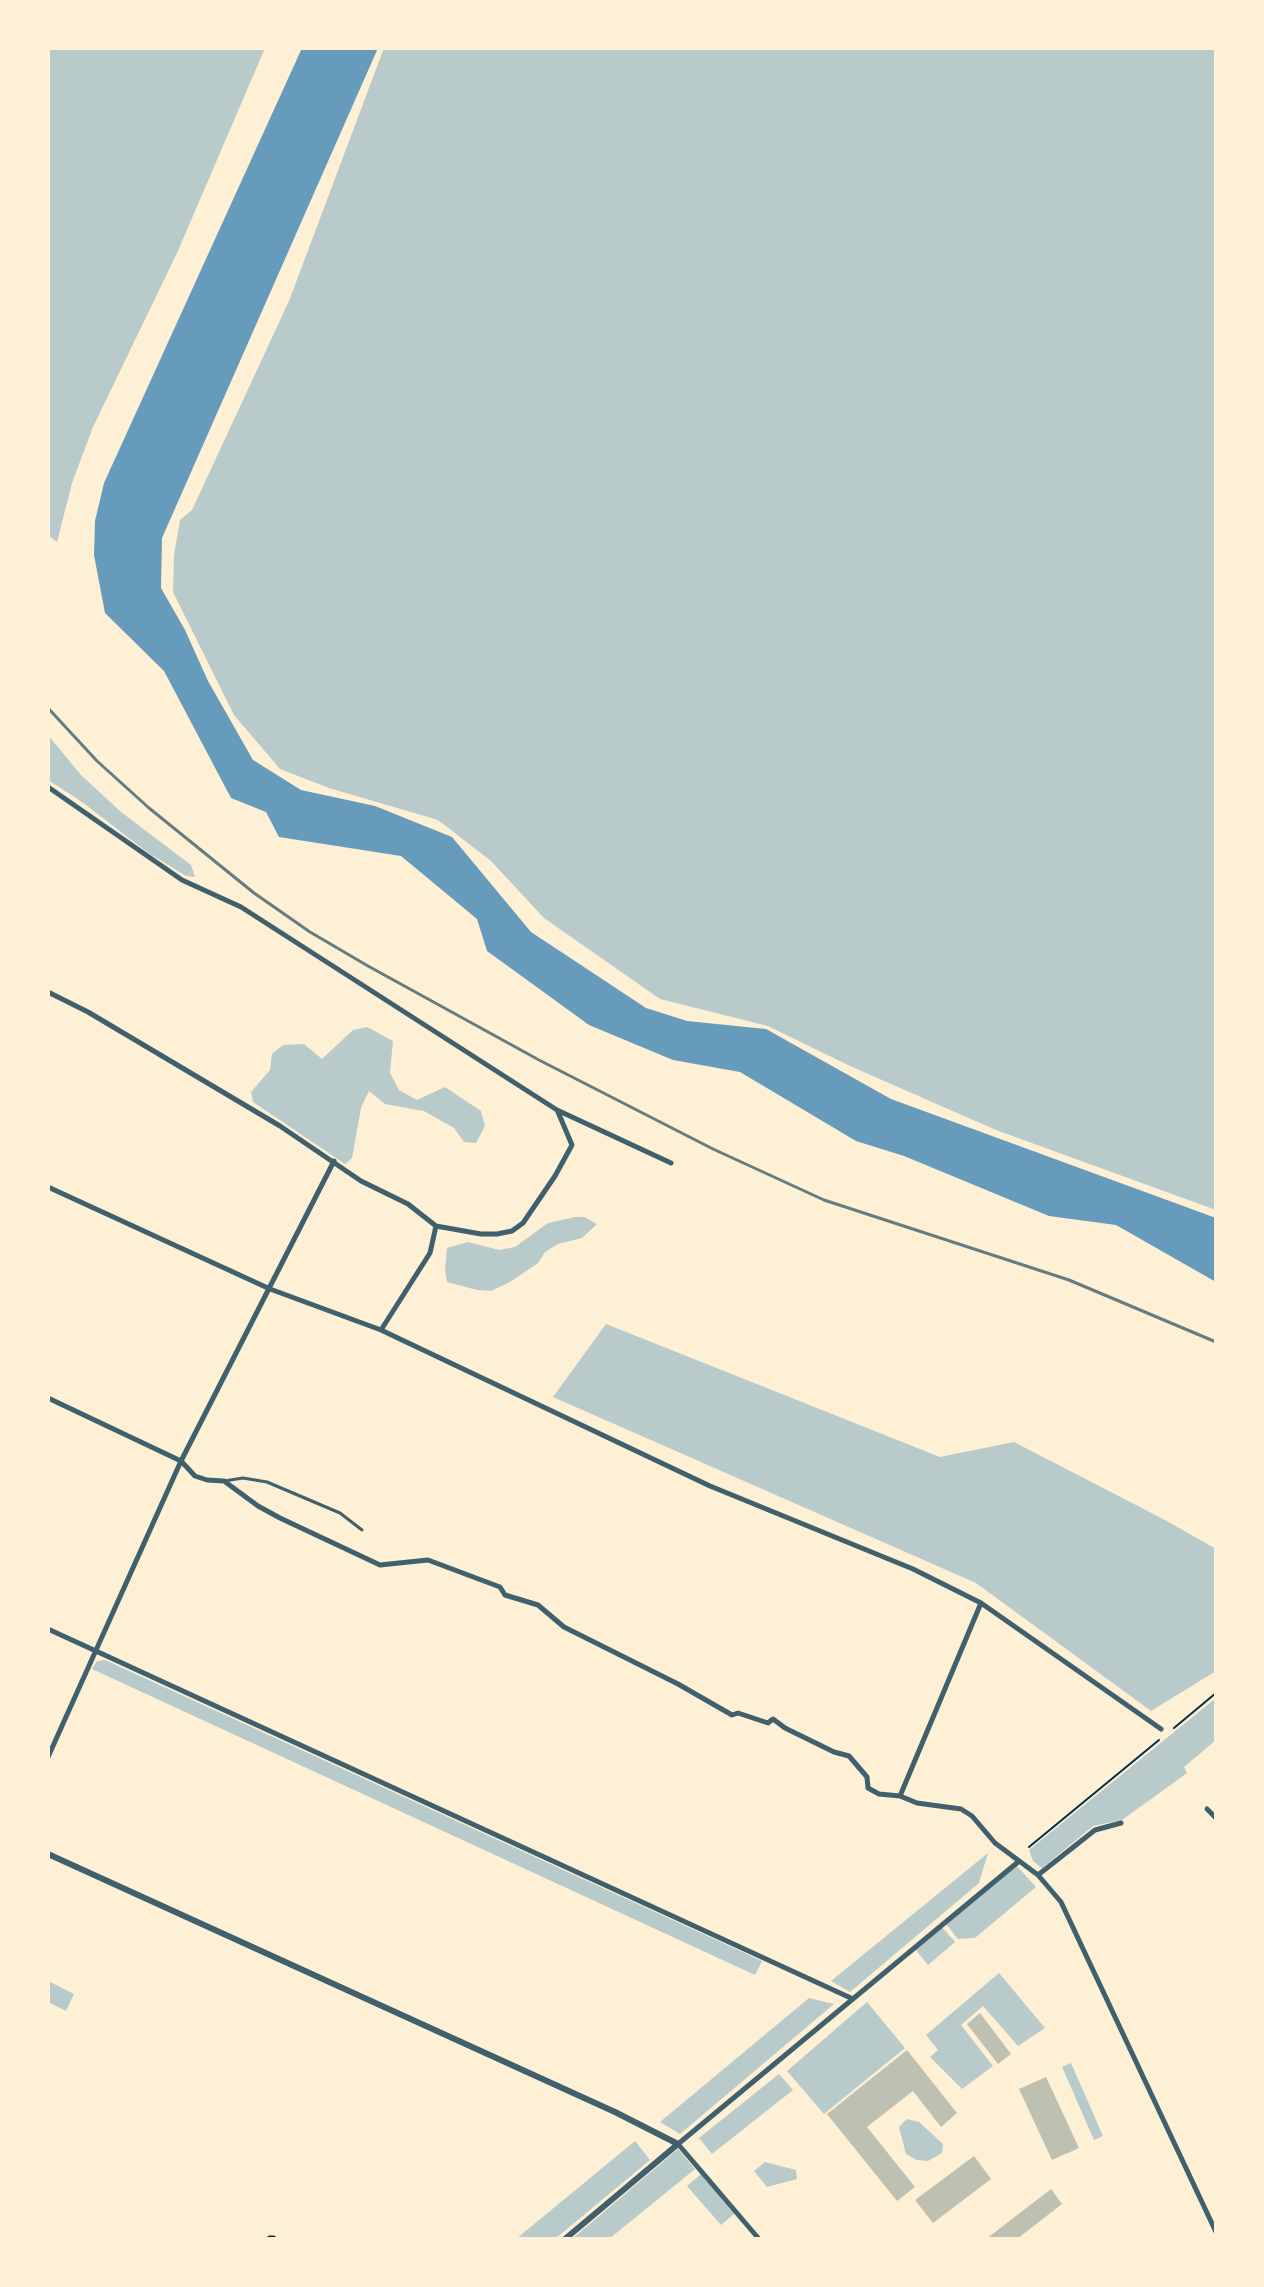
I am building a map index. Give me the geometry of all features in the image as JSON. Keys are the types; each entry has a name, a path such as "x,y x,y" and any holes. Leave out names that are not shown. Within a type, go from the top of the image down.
{"street":[{"path":"48,787 182,880 241,907 557,1110 671,1163"},
{"path":"48,992 102,1020 280,1126 361,1181 408,1204 436,1226 497,1234 512,1231 523,1223 572,1145 557,1110"},
{"path":"48,1757 181,1461 334,1161"},
{"path":"48,1187 270,1289 381,1330 710,1486 913,1569 981,1603 1161,1729"},
{"path":"381,1330 430,1253 436,1226"},
{"path":"48,1398 181,1461 195,1476 224,1481 280,1518 380,1565 428,1560 500,1587 505,1595 538,1605 564,1627 678,1684 732,1715 738,1713 768,1723 773,1719 834,1752 849,1756 867,1777 868,1788 879,1794 961,1809 972,1816 995,1843 1038,1875 1061,1902 1216,2232"},
{"path":"900,1796 981,1603"},
{"path":"48,1629 853,1999"},
{"path":"1207,1809 1216,1818"},
{"path":"1038,1875 1095,1830 1121,1823"},
{"path":"48,1854 615,2112 678,2144 759,2239"},
{"path":"565,2239 1018,1862"}],"lane":[{"path":"224,1481 243,1478 267,1482 340,1513 362,1530"}],"path":[{"path":"1174,1728 1216,1693"},
{"path":"1029,1847 1159,1740"}],"shaded area":[{"path":"48,48 265,48 177,253 93,427 72,483 57,542 48,535"},
{"path":"384,48 1216,48 1216,1210 996,1130 768,1026 660,999 544,918 491,861 438,820 329,788 280,769 234,715 173,592 174,555 180,520 192,510 289,301"},
{"path":"48,735 81,775 121,812 191,865 195,877 186,876 147,852 48,780"},
{"path":"367,1027 393,1041 390,1073 399,1090 417,1100 445,1087 481,1111 485,1126 476,1143 464,1142 454,1128 424,1111 385,1104 369,1091 361,1108 352,1158 345,1164 253,1102 251,1092 270,1070 272,1054 283,1045 304,1044 322,1059 353,1030"},
{"path":"584,1217 597,1224 582,1238 558,1244 545,1252 538,1263 510,1282 491,1291 447,1282 447,1248 468,1242 499,1250 515,1247 548,1223"},
{"path":"606,1324 940,1457 1014,1442 1216,1549 1216,1671 1151,1711 976,1583 553,1397"},
{"path":"105,1660 762,1961 755,1975 92,1669 97,1661"},
{"path":"1216,1698 1216,1740 1184,1767 1187,1773 1122,1820 1093,1826 1042,1868 1033,1861 1029,1850"},
{"path":"988,1853 979,1883 850,1992 831,1981"},
{"path":"1016,1865 1036,1887 975,1938 958,1939 946,1924"},
{"path":"942,1927 955,1942 928,1965 915,1949"},
{"path":"999,1973 1045,2028 1018,2046 983,2006 961,2025 993,2066 962,2089 930,2057 938,2050 926,2035"},
{"path":"48,1981 74,1994 66,2011 48,2002"},
{"path":"809,1998 834,2004 680,2134 660,2122"},
{"path":"867,2002 905,2048 824,2114 787,2071"},
{"path":"1071,2063 1103,2136 1094,2140 1062,2067"},
{"path":"779,2074 793,2090 712,2154 699,2138"},
{"path":"907,2119 919,2122 943,2144 942,2153 928,2161 906,2154 899,2127"},
{"path":"635,2141 650,2160 555,2239 516,2239"},
{"path":"678,2149 695,2169 609,2239 572,2239"},
{"path":"765,2162 796,2170 797,2179 767,2187 754,2171"},
{"path":"701,2174 734,2214 721,2225 687,2186"}],"water":[{"path":"302,48 378,48 162,538 161,588 185,630 208,681 253,760 301,790 375,806 452,837 531,932 646,1008 687,1021 766,1029 891,1099 1216,1218 1216,1282 1116,1225 1049,1216 904,1156 856,1141 740,1072 673,1060 589,1025 487,951 477,919 401,856 279,837 266,812 231,798 164,671 105,613 94,555 95,521 104,483"}],"building":[{"path":"980,2013 1011,2054 998,2064 967,2024"},
{"path":"907,2050 957,2113 941,2127 913,2091 867,2127 915,2187 897,2201 827,2114"},
{"path":"1046,2077 1079,2148 1052,2160 1019,2089"},
{"path":"974,2156 991,2179 933,2223 915,2200"},
{"path":"1051,2189 1062,2204 1017,2239 986,2239"}],"railway":[{"path":"48,708 97,761 149,808 254,893 310,932 368,966 539,1060 713,1149 824,1200 1069,1280 1216,1342"}]}
